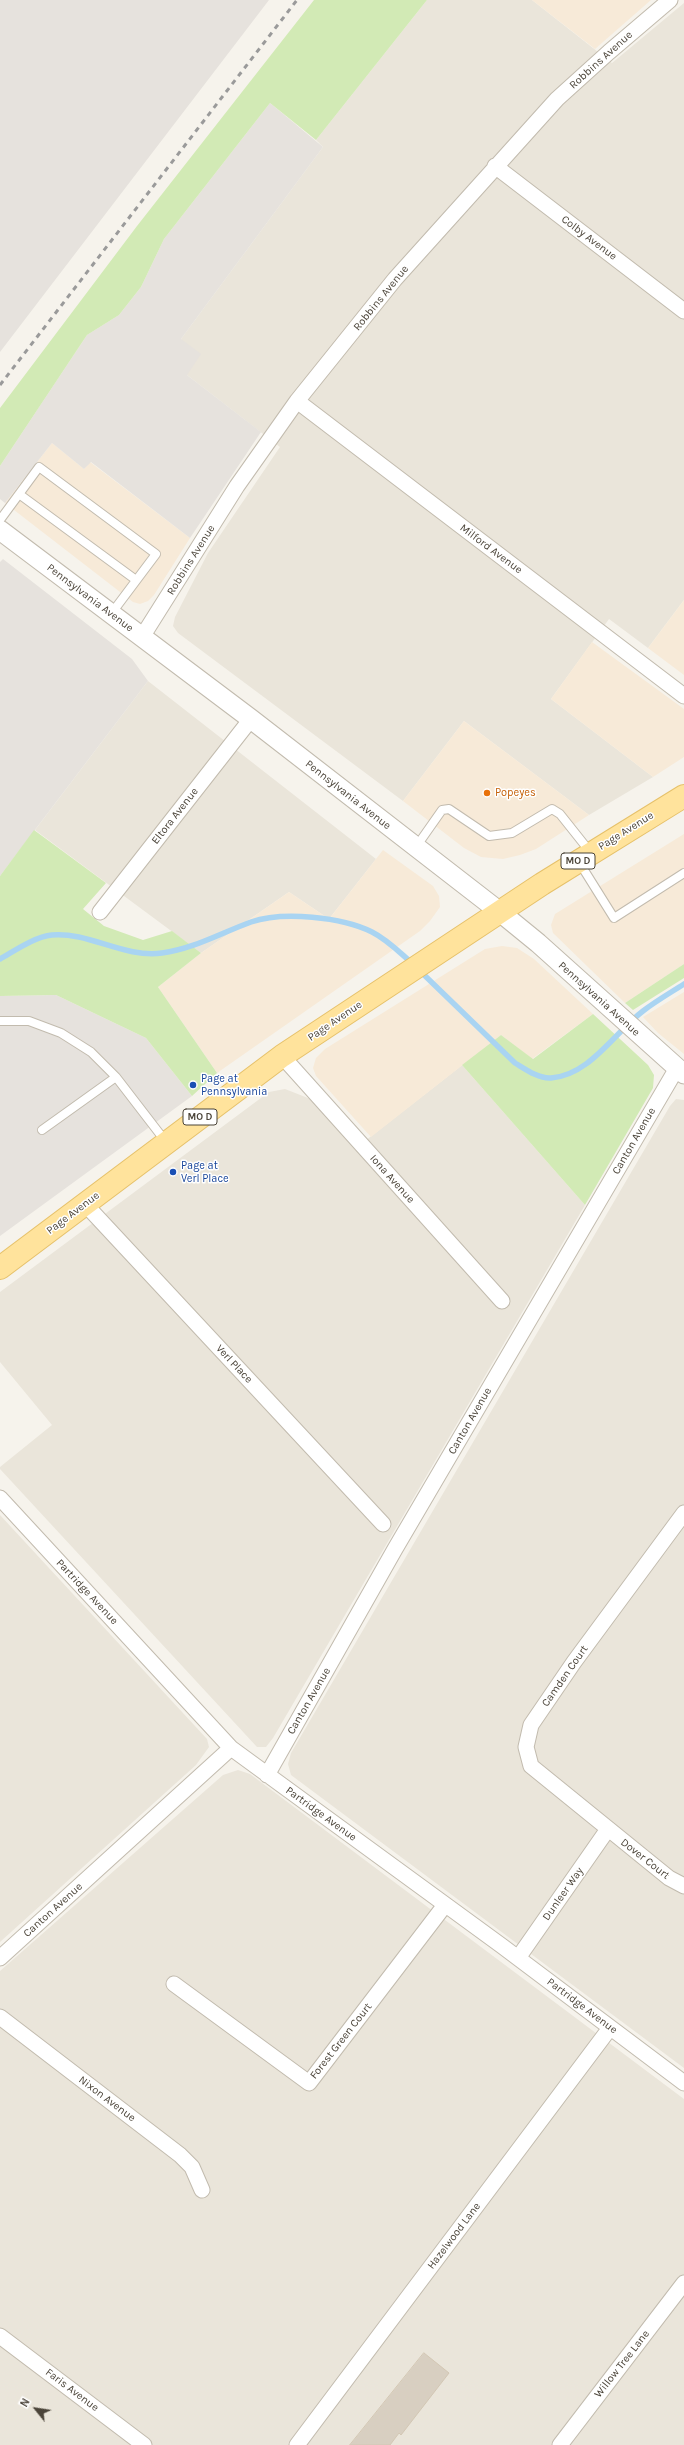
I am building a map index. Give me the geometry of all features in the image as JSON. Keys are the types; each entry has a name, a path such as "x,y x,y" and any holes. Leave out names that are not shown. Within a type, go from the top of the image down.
{"main road":[{"name":"Page Avenue","path":"0,1268 282,1056 585,857 684,796"}],"street":[{"name":"Robbins Avenue","path":"142,637 237,486 297,401 395,279 495,166 557,99 608,52 670,0"},
{"name":"Colby Avenue","path":"495,166 684,311"},
{"name":"Milford Avenue","path":"297,401 684,696"},
{"name":"Pennsylvania Avenue","path":"0,530 251,719 500,912 538,943 680,1071"},
{"name":"Eltora Avenue","path":"100,912 251,719"},
{"name":"Iona Avenue","path":"282,1056 502,1301"},
{"name":"Canton Avenue","path":"267,1775 395,1549 680,1071"},
{"name":"Verl Place","path":"85,1204 383,1524"},
{"name":"Partridge Avenue","path":"0,1498 231,1748 518,1958 684,2083"},
{"name":"Camden Court","path":"608,1829 531,1766 526,1747 527,1740 531,1725 574,1662 684,1513"},
{"name":"Canton Avenue","path":"0,1958 231,1748"},
{"name":"Dover Court","path":"608,1829 669,1878 684,1886"},
{"name":"Dunleer Way","path":"518,1958 608,1829"},
{"name":"Forest Green Court","path":"174,1984 309,2083 445,1905"},
{"name":"Nixon Avenue","path":"0,2017 180,2155 192,2167 202,2190"},
{"name":"Hazelwood Lane","path":"297,2445 610,2028"},
{"name":"Willow Tree Lane","path":"560,2445 684,2283"},
{"name":"Faris Avenue","path":"2,2342 144,2445"}],"lane":[{"path":"0,520 39,467 111,525 133,541 156,554 111,614"},
{"path":"19,494 117,563 136,580"},
{"path":"416,848 442,810 449,809 489,836 512,833 552,809 560,814 585,857 614,918 684,873"},
{"path":"0,1021 30,1021 61,1033 91,1052 116,1078 166,1142"},
{"path":"42,1130 116,1078"}],"shaded area":[{"path":"0,0 269,0 0,352"},
{"path":"427,0 532,0 612,63 684,3 684,600 648,648 609,619 551,699 653,777 589,815 464,721 403,801 178,633 173,626 175,617 208,553 280,447 187,375 181,339 323,147 316,140"},
{"path":"532,0 651,0 595,49"},
{"path":"270,103 323,147 181,339 201,354 187,375 261,432 190,538 91,462 84,469 52,443 5,503 0,499 0,466 87,335 119,315 141,287 164,239"},
{"path":"52,443 84,469 90,462 190,538 154,595 148,601 140,604 133,602 5,503"},
{"path":"3,559 132,659 148,681 0,876 0,562"},
{"path":"684,600 684,675 648,648"},
{"path":"592,642 684,709 684,757 653,777 551,699"},
{"path":"148,681 376,859 329,919 289,892 201,953 35,830"},
{"path":"464,721 589,815 536,849 520,855 503,859 481,857 464,848 403,801"},
{"path":"684,834 684,964 625,1003 553,933 551,925 555,914"},
{"path":"383,850 433,886 439,896 440,907 430,921 420,931 217,1073 158,987 201,953 289,892 329,919"},
{"path":"502,946 517,948 534,959 593,1014 532,1059 501,1035 371,1137 316,1076 313,1068 316,1058 325,1049 485,949"},
{"path":"684,992 684,1054 658,1033 643,1017"},
{"path":"56,995 146,1038 192,1096 0,1236 0,996"},
{"path":"462,1065 585,1205 273,1738 266,1747 257,1747 0,1469 0,1467 52,1425 0,1362 0,1292 269,1092 285,1089 313,1100 356,1148"},
{"path":"676,1099 684,1100 684,2068 291,1775 288,1764 291,1753 670,1106"},
{"path":"0,1515 207,1739 209,1747 196,1765 0,1942"},
{"path":"238,1770 250,1774 684,2099 684,2445 0,2445 0,1971 223,1775"}],"green space":[{"path":"314,0 427,0 316,140 270,103 164,239 141,287 119,315 87,335 0,466 0,408 137,226"},
{"path":"34,830 106,883 83,909 104,926 143,940 172,931 201,953 158,987 217,1073 192,1096 146,1038 56,995 0,996 0,876"},
{"path":"684,964 684,978 633,1010 625,1003"},
{"path":"593,1014 648,1065 654,1075 653,1088 585,1205 462,1065 501,1035 533,1059"}],"building":[{"path":"424,2353 449,2373 401,2435 399,2433 390,2445 350,2445"}],"waterway":[{"path":"0,959 32,941 52,935 80,937 134,952 148,954 162,953 185,948 251,922 264,919 295,916 329,919 360,927 383,939 413,964"},
{"path":"419,970 515,1063 532,1073 546,1078 565,1075 590,1061 601,1052 632,1020 658,1000 684,984"}],"railway":[{"path":"0,385 297,0"}],"place":[{"name":"Popeyes","path":"487,793"},
{"name":"Page at Pennsylvania","path":"193,1085"},
{"name":"Page at Verl Place","path":"173,1172"}]}
